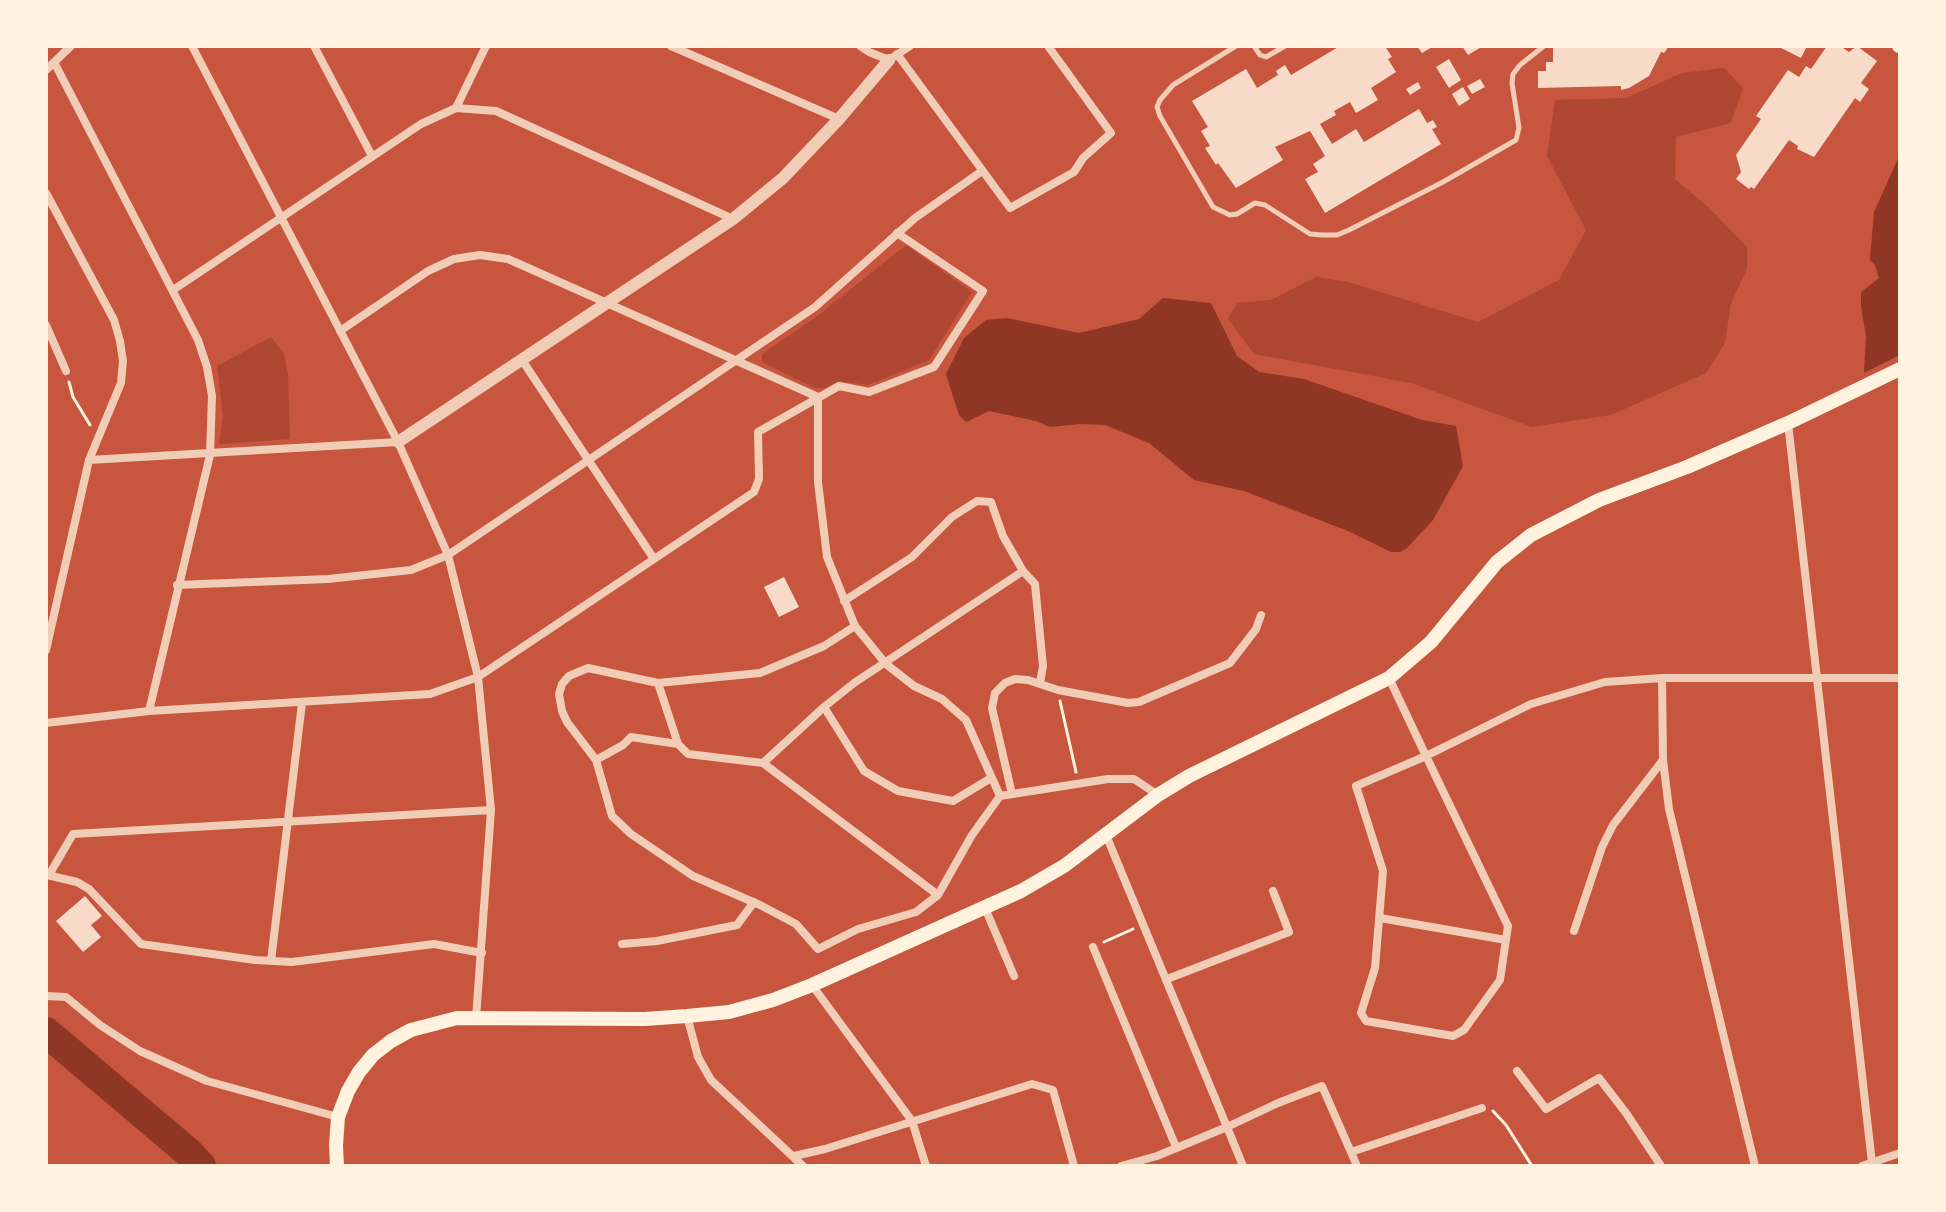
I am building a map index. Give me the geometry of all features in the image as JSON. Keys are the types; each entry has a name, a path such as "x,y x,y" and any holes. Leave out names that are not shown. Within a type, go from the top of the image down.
{"main road":[{"path":"337,1166 338,1117 348,1091 359,1072 391,1041 432,1023 457,1018 645,1019 744,1008 812,985 985,908 1064,866 1158,795 1221,758 1389,678 1431,642 1497,562 1531,535 1599,500 1687,467 1900,369"}],"street":[{"path":"46,70 71,46"},
{"path":"192,46 398,442 448,555 478,677 491,810 476,1018"},
{"path":"314,46 372,156"},
{"path":"456,108 486,46"},
{"path":"671,46 839,119"},
{"path":"860,46 869,52 893,57 1010,208 1074,172 1083,158 1111,133 1048,46"},
{"path":"89,460 398,442 733,219 783,178 893,57 910,46"},
{"path":"54,62 198,340 212,396 210,455 149,711"},
{"path":"173,290 421,124 456,108 496,111 733,219"},
{"path":"177,585 328,579 411,570 448,555 815,307 897,233 982,171"},
{"path":"46,193 114,320 123,361 121,383 89,460 46,650"},
{"path":"46,723 149,711 430,694 478,677 754,492 759,479 758,432 839,386 869,392 934,367 983,291 897,233"},
{"path":"340,331 428,271 454,259 480,255 508,259 818,397"},
{"path":"46,325 66,371"},
{"path":"522,360 654,559"},
{"path":"818,397 818,482 827,557 855,626 886,664 914,686 942,699 966,720 1000,796"},
{"path":"1788,423 1872,1163"},
{"path":"844,601 912,557 952,517 977,501 991,502 1003,536 1023,571 1035,584 1043,666 1040,683"},
{"path":"763,763 854,683 1023,571"},
{"path":"1012,794 992,708 995,693 1005,683 1015,679 1040,683 1058,690 1128,703 1150,698 1230,663 1256,629 1261,615"},
{"path":"855,626 824,646 760,673 658,683 588,668 569,676 559,694 567,722 596,760 612,816 631,834 693,876 796,924 818,949 858,929 916,912 938,895 972,835 1000,796 1108,779 1134,779 1158,795"},
{"path":"1389,678 1426,756 1508,926 1500,980 1464,1030 1453,1036 1366,1021 1361,1013 1375,968 1383,871 1356,786 1426,756 1531,704 1605,682 1662,678 1900,678"},
{"path":"1662,678 1663,760 1669,809 1755,1166"},
{"path":"658,683 678,744 688,754 763,763 938,895"},
{"path":"271,961 302,703"},
{"path":"824,707 864,771 898,791 953,801 991,778"},
{"path":"596,760 631,737 678,744"},
{"path":"1574,931 1598,857 1613,825 1663,760"},
{"path":"482,953 434,944 292,962 141,944 89,889 77,882 47,875 73,834 491,810"},
{"path":"1106,835 1243,1166"},
{"path":"1167,979 1289,932 1273,891"},
{"path":"622,944 657,941 737,925 754,902"},
{"path":"985,908 1014,976"},
{"path":"1380,918 1506,940"},
{"path":"1093,947 1176,1147"},
{"path":"812,985 912,1121 926,1166"},
{"path":"46,996 66,997 100,1025 140,1051 207,1081 338,1117"},
{"path":"687,1016 698,1057 711,1080 803,1166"},
{"path":"1517,1071 1546,1109 1599,1078 1661,1166"},
{"path":"794,1156 1032,1084 1053,1090 1074,1166"},
{"path":"1124,1166 1227,1127 1322,1086 1357,1166"},
{"path":"1351,1152 1482,1108"},
{"path":"1862,1166 1900,1153"}],"lane":[{"path":"1236,46 1173,85 1157,107 1160,116 1213,207 1222,213 1237,214 1255,203 1265,205 1310,234 1337,235 1443,182 1516,140 1519,128 1513,74 1544,46"},
{"path":"1254,46 1260,55 1266,57 1285,46"}],"path":[{"path":"66,371 73,397 91,427 100,433"},
{"path":"1058,690 1078,783"},
{"path":"1093,947 1143,924"},
{"path":"1482,1108 1496,1113 1532,1166"}],"shaded area":[{"path":"1724,68 1743,88 1731,123 1676,137 1675,179 1747,247 1747,269 1731,303 1725,343 1706,373 1611,415 1532,427 1411,383 1254,354 1228,319 1237,303 1271,300 1316,277 1348,282 1478,322 1559,280 1586,230 1547,156 1555,100 1626,98 1682,73"},
{"path":"1900,154 1900,355 1864,373 1866,336 1861,292 1879,278 1870,260 1874,212"},
{"path":"906,245 972,292 929,360 868,385 839,381 824,388 815,388 762,362 762,354 816,317"},
{"path":"1163,298 1211,303 1237,356 1259,372 1304,379 1422,420 1456,426 1463,466 1433,520 1407,548 1391,552 1348,531 1244,491 1194,480 1149,443 1105,425 1050,427 989,411 966,422 959,415 946,374 964,338 986,320 1007,318 1079,333 1139,319"},
{"path":"271,337 284,354 288,374 290,439 219,444 223,416 217,366"}],"building":[{"path":"1340,46 1385,46 1396,72 1371,88 1378,100 1356,113 1350,102 1320,124 1332,144 1356,129 1364,142 1419,109 1427,123 1433,120 1437,127 1432,129 1441,144 1325,213 1305,179 1318,172 1313,164 1325,156 1310,131 1275,147 1283,160 1236,188 1205,148 1210,146 1201,131 1208,127 1192,101 1246,69 1257,88 1278,75 1276,71 1285,65 1291,75"},
{"path":"1417,46 1434,46 1422,53"},
{"path":"1462,46 1483,46 1468,55"},
{"path":"1669,46 1664,53 1661,52 1649,76 1629,88 1538,88 1538,71 1546,71 1546,62 1553,62 1553,47"},
{"path":"1777,46 1807,46 1801,58"},
{"path":"1827,46 1840,46 1849,52 1857,46 1877,61 1861,83 1869,89 1860,102 1855,98 1814,157 1797,149 1798,146 1789,140 1754,189 1749,189 1736,179 1741,172 1736,155 1761,119 1756,116 1788,70 1799,77 1806,66 1811,69"},
{"path":"1449,59 1461,80 1449,88 1436,67"},
{"path":"1480,79 1485,87 1472,94 1467,86"},
{"path":"1418,82 1421,88 1410,95 1406,89"},
{"path":"1463,87 1470,99 1459,106 1452,94"},
{"path":"784,577 799,607 779,617 764,587"},
{"path":"85,896 102,916 91,925 101,937 83,952 56,921"}],"waterway":[{"path":"46,1032 201,1166"}]}
